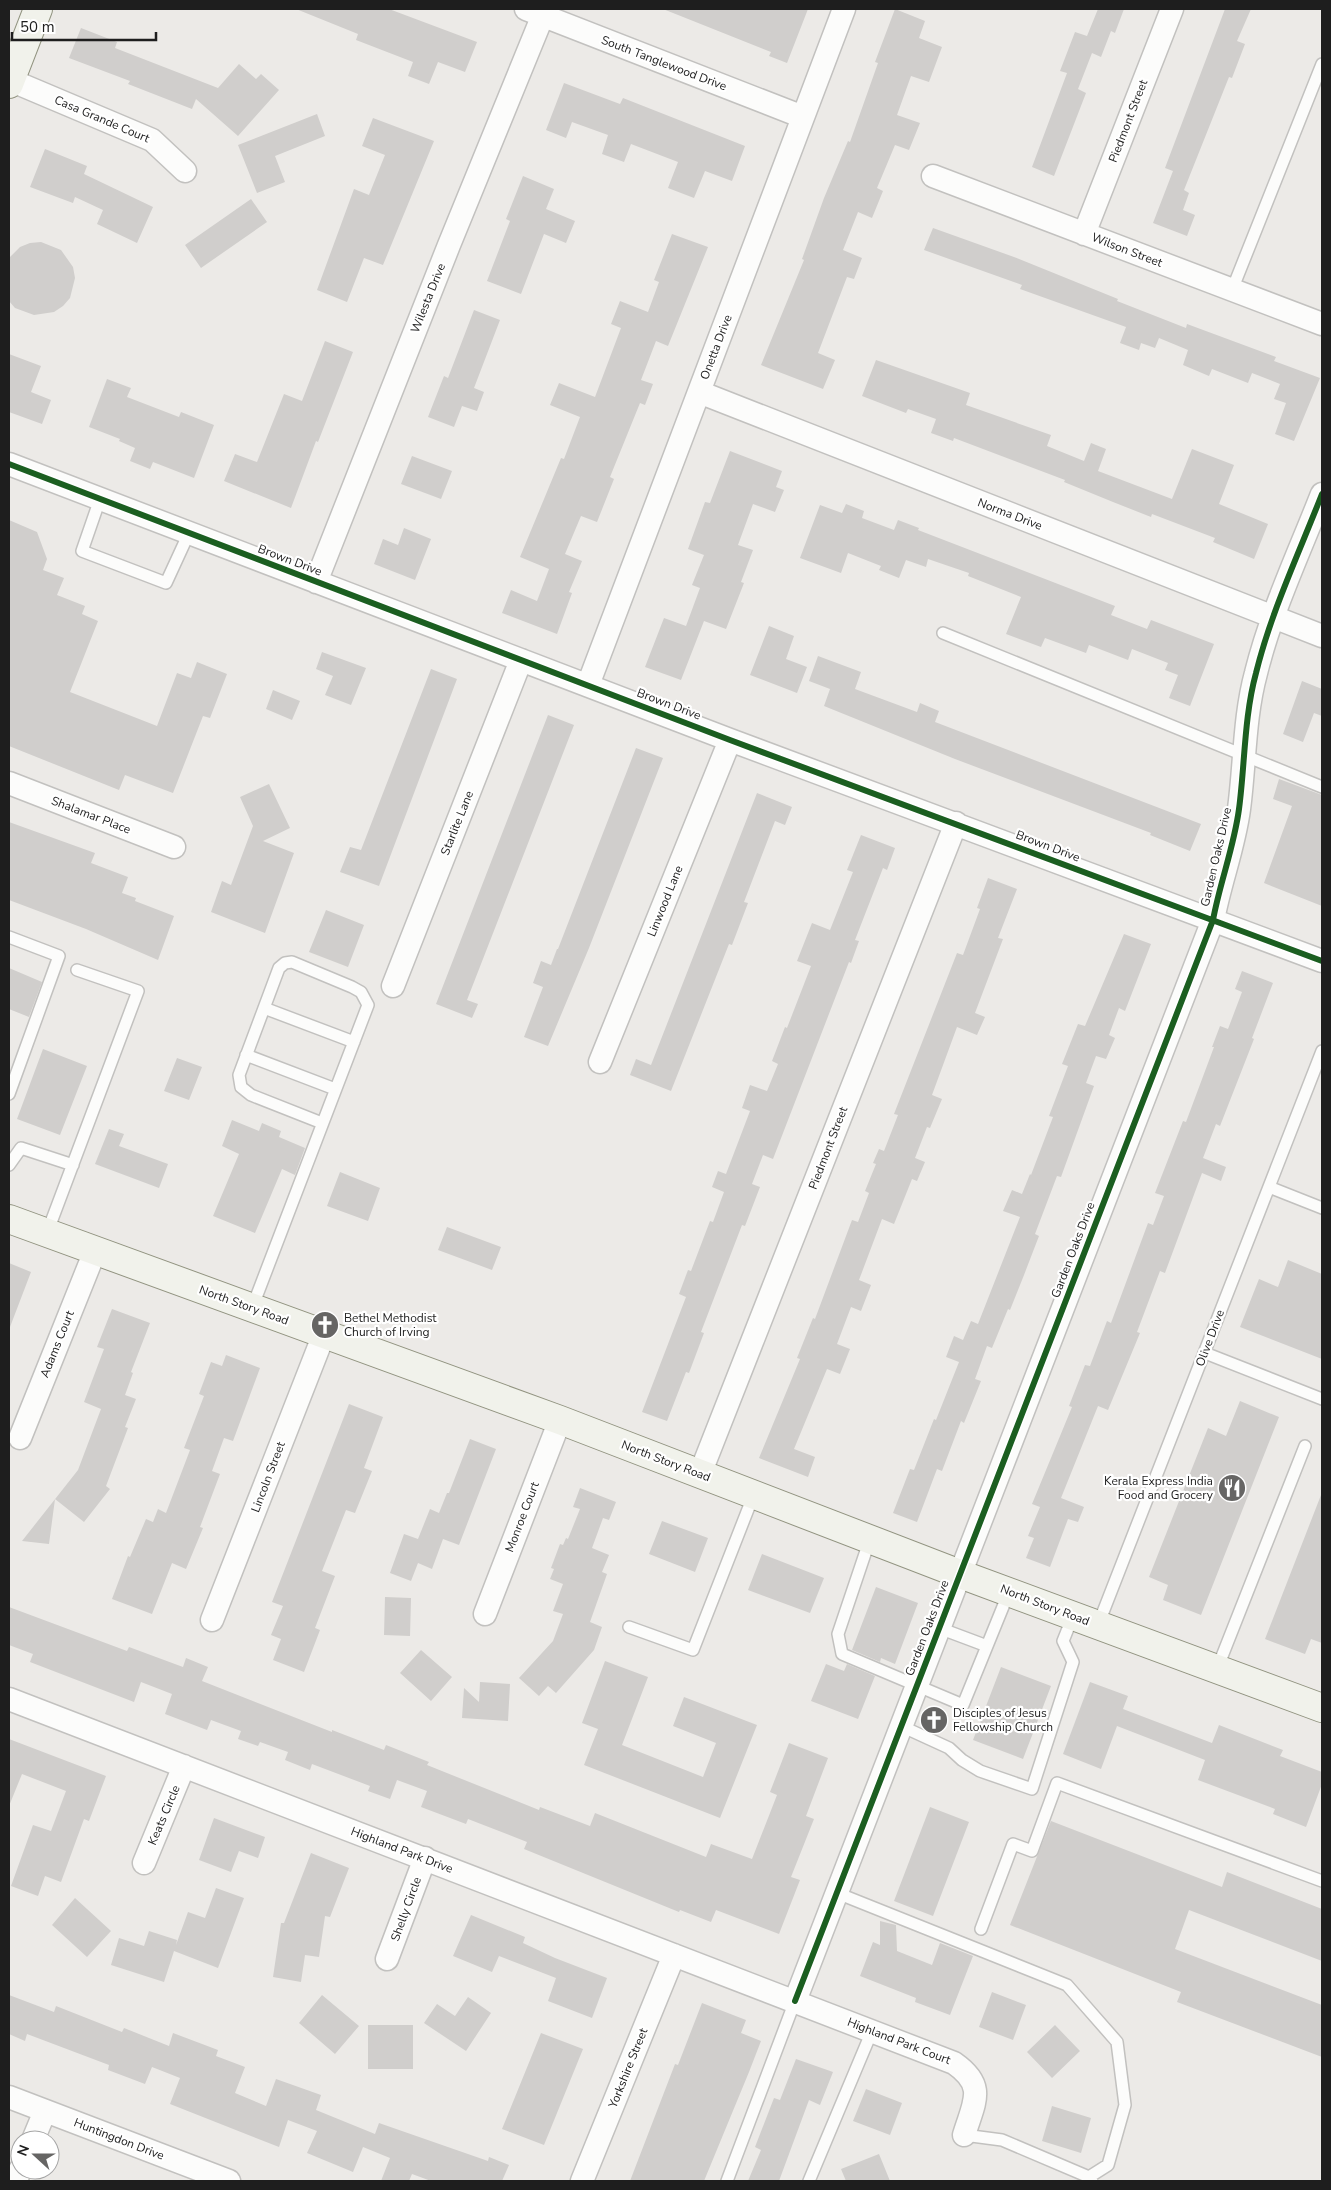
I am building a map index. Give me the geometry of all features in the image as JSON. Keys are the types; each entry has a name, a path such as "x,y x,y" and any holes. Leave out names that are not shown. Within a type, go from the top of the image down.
{"main road":[{"path":"9,82 38,9"},
{"name":"North Story Road","path":"9,1219 560,1420 960,1574 1322,1708"}],"street":[{"name":"Onetta Drive","path":"588,685 844,9"},
{"name":"Piedmont Street","path":"1084,234 1172,9"},
{"name":"South Tanglewood Drive","path":"534,12 803,117"},
{"name":"Wilesta Drive","path":"316,582 449,245 534,12"},
{"name":"Casa Grande Court","path":"9,82 152,140 185,171"},
{"name":"Wilson Street","path":"933,176 1322,324"},
{"name":"Norma Drive","path":"699,392 1322,636"},
{"name":"Brown Drive","path":"9,464 730,740 1322,961"},
{"name":"Garden Oaks Drive","path":"795,2001 1213,920 1218,890 1229,859 1239,810 1252,689 1263,644 1322,494"},
{"name":"Starlite Lane","path":"393,986 522,660"},
{"name":"Linwood Lane","path":"600,1062 730,740"},
{"name":"Shalamar Place","path":"9,783 174,847"},
{"name":"Piedmont Street","path":"700,1474 956,823"},
{"name":"Adams Court","path":"20,1438 95,1251"},
{"name":"Lincoln Street","path":"212,1620 324,1334"},
{"name":"Monroe Court","path":"484,1614 560,1420"},
{"name":"Highland Park Drive","path":"9,1699 795,2001"},
{"name":"Keats Circle","path":"144,1863 184,1766"},
{"name":"Shelly Circle","path":"388,1959 425,1858"},
{"name":"Yorkshire Street","path":"582,2181 674,1955"},
{"name":"Highland Park Court","path":"795,2001 954,2063 968,2072 976,2095 964,2135"},
{"name":"Huntingdon Drive","path":"9,2097 229,2181"},
{"path":"37,2130 45,2111"}],"lane":[{"path":"1232,290 1322,64"},
{"path":"100,499 82,551 166,583 189,533"},
{"path":"943,633 1244,757 1322,787"},
{"path":"9,937 59,956 9,1094"},
{"path":"252,1308 368,1005 361,992 292,962 285,963 279,968 246,1055 239,1075 241,1087 251,1095 322,1123"},
{"path":"47,1233 138,991 77,970"},
{"path":"264,1008 354,1042"},
{"name":"Olive Drive","path":"1098,1625 1322,1051"},
{"path":"246,1055 336,1089"},
{"path":"9,1166 21,1148 72,1165"},
{"path":"1269,1188 1322,1208"},
{"path":"1205,1353 1322,1398"},
{"path":"1217,1669 1305,1446"},
{"path":"629,1627 693,1650 754,1494"},
{"path":"870,1539 838,1634 842,1654 963,1705 1009,1592"},
{"path":"901,1726 949,1748 962,1760 980,1771 1032,1789 1073,1662 1063,1641 1073,1616"},
{"path":"939,1628 987,1646"},
{"path":"982,1929 1013,1844 1032,1851 1057,1783 1322,1881"},
{"path":"836,1893 1067,1985 1117,2042 1125,2104 1108,2164 1090,2179 1002,2140 964,2135"},
{"path":"727,2181 795,2001"},
{"path":"809,2181 872,2030"}],"building":[{"path":"296,9 389,9 477,42 465,72 438,62 429,84 408,76 413,62 356,40 358,34"},
{"path":"663,9 808,9 787,63 769,56 771,52"},
{"path":"895,9 925,21 919,38 942,47 929,82 911,76 897,115 920,123 909,150 895,145 877,188 883,191 872,218 858,212 843,250 862,258 854,279 847,277 818,353 835,360 823,389 761,365 804,260 802,259 824,198 848,141 850,142 878,63 875,62"},
{"path":"1098,9 1124,9 1115,33 1111,31 1101,57 1092,53 1078,89 1086,93 1054,176 1032,167 1067,73 1060,71 1075,32 1087,36"},
{"path":"1225,9 1251,9 1237,41 1245,44 1232,78 1229,77 1184,190 1189,193 1183,210 1195,215 1187,236 1153,223 1173,171 1165,168"},
{"path":"81,28 117,42 115,48 218,88 239,64 256,79 261,74 279,90 238,136 196,99 192,109 128,84 130,81 69,58"},
{"path":"564,83 620,104 623,98 745,146 732,181 705,171 694,198 668,188 678,162 631,144 624,162 602,154 608,135 572,122 566,138 546,130"},
{"path":"317,114 325,136 275,156 285,182 257,193 238,145"},
{"path":"373,118 434,141 383,265 364,258 347,302 317,290 354,189 369,195 385,155 362,146"},
{"path":"45,149 87,166 84,174 153,207 137,243 97,224 103,210 75,197 73,203 30,187"},
{"path":"523,176 554,189 546,209 575,221 566,243 544,234 521,294 487,281 510,221 506,219"},
{"path":"251,199 267,222 201,268 185,245"},
{"path":"933,228 1014,257 1186,328 1187,324 1276,357 1274,361 1320,378 1294,441 1275,434 1286,403 1274,399 1280,384 1252,373 1248,383 1212,369 1209,376 1183,365 1188,350 1159,338 1155,348 1141,343 1139,350 1120,343 1126,327 1020,289 1022,285 924,250"},
{"path":"672,234 708,247 668,346 656,341 641,380 653,384 645,405 640,403 610,477 614,479 597,522 581,516 565,554 582,561 569,592 572,593 557,634 502,613 511,590 537,601 549,569 520,557 561,458 564,459 580,417 550,405 559,383 595,397 621,328 611,324 620,301 648,312 659,282 654,280"},
{"path":"41,242 61,250 73,267 75,278 70,298 63,306 54,312 34,315 15,308 9,301 9,258 20,247 30,243"},
{"path":"474,310 500,320 474,388 484,392 477,411 462,406 454,427 428,417 444,376 448,378"},
{"path":"325,341 353,352 318,442 316,441 291,508 224,481 235,454 257,462 284,394 302,401"},
{"path":"9,354 41,366 31,392 51,400 42,424 9,412"},
{"path":"876,360 970,393 966,405 1051,435 1047,446 1084,461 1091,443 1106,449 1098,471 1172,499 1192,449 1234,465 1219,504 1268,524 1254,559 1213,542 1215,538 1152,514 1151,517 1064,482 1065,480 954,438 953,441 931,433 936,419 908,409 906,413 862,396"},
{"path":"107,379 131,388 127,397 179,417 181,412 214,425 194,478 153,462 150,469 130,461 135,448 119,441 120,439 89,427"},
{"path":"730,451 782,471 776,487 784,490 775,512 753,504 738,545 753,550 741,582 744,583 726,629 704,621 681,680 645,667 664,618 686,626 700,588 692,585 704,555 688,549 705,502 710,503"},
{"path":"412,456 452,471 441,499 401,484"},
{"path":"846,504 864,511 862,518 894,530 898,520 919,528 918,530 1115,606 1111,615 1147,629 1151,620 1214,644 1190,706 1169,698 1178,675 1165,670 1168,663 1132,649 1128,660 1089,645 1086,653 1045,638 1041,647 1006,634 1021,597 968,576 969,573 928,559 926,567 906,560 899,578 879,570 881,566 848,553 841,573 800,558 820,505 842,513"},
{"path":"9,520 37,532 47,559 43,570 64,578 57,595 85,606 82,614 98,621 70,692 157,726 177,673 191,678 197,662 227,674 210,718 203,716 173,793 125,775 119,790 9,746"},
{"path":"404,528 431,539 415,580 374,564 383,539 398,545"},
{"path":"769,626 794,636 786,659 807,667 797,693 750,675"},
{"path":"322,652 366,668 351,705 325,695 333,676 316,669"},
{"path":"818,656 861,672 855,689 917,712 920,703 939,711 935,722 1201,824 1190,851 1150,835 1151,833 955,759 824,706 830,689 809,681"},
{"path":"431,669 457,679 379,886 340,872 350,847 361,850"},
{"path":"1302,681 1322,689 1322,716 1314,713 1303,742 1283,734"},
{"path":"273,690 300,701 292,720 266,709"},
{"path":"548,715 574,725 467,1000 478,1004 472,1018 436,1004"},
{"path":"636,748 663,758 589,948 548,1046 524,1037 543,987 533,983 541,961 551,965"},
{"path":"1279,779 1322,795 1322,906 1264,883 1292,806 1273,799"},
{"path":"269,784 290,828 263,841 294,853 265,933 211,912 222,881 231,885 253,826 240,797"},
{"path":"757,793 792,807 785,825 775,821 744,902 748,903 732,945 729,944 671,1091 630,1075 636,1059 651,1065"},
{"path":"9,822 95,853 91,863 128,877 122,893 136,898 135,901 174,916 158,960 86,929 9,900"},
{"path":"861,835 895,848 887,870 883,868 855,940 859,941 851,963 849,962 773,1159 763,1155 752,1184 760,1187 745,1226 742,1225 701,1332 704,1333 689,1373 686,1372 667,1421 642,1412 686,1297 679,1294 688,1270 691,1271 710,1221 713,1222 724,1192 712,1187 718,1171 726,1174 750,1111 742,1108 750,1085 767,1091 778,1064 772,1061 811,966 797,961 812,923 830,930 853,872 847,870"},
{"path":"988,878 1017,889 998,938 1003,939 975,1013 985,1017 977,1035 957,1027 932,1095 942,1099 930,1128 927,1127 915,1158 925,1162 917,1181 912,1179 894,1224 882,1219 859,1280 871,1285 861,1311 851,1307 837,1344 850,1349 840,1374 827,1369 794,1449 815,1457 808,1477 759,1458 800,1359 797,1358 813,1318 815,1319 852,1220 858,1222 869,1193 865,1191 876,1164 873,1163 879,1149 884,1151 898,1115 894,1114 957,953 963,955 980,909 977,908"},
{"path":"326,910 364,925 348,967 309,952"},
{"path":"1124,934 1151,944 1125,1011 1119,1008 1109,1035 1115,1038 1106,1059 1096,1056 1086,1083 1094,1086 1061,1177 1057,1176 1035,1234 1039,1236 1024,1275 992,1348 987,1346 975,1379 981,1381 964,1423 961,1421 942,1471 937,1469 917,1522 893,1513 910,1469 914,1470 934,1419 936,1420 959,1362 946,1357 954,1336 963,1340 971,1321 978,1324 1020,1217 1003,1211 1012,1190 1022,1194 1031,1175 1053,1117 1049,1116 1068,1066 1062,1064 1078,1024 1085,1026"},
{"path":"9,968 42,982 29,1017 9,1009"},
{"path":"1242,971 1273,983 1252,1038 1254,1039 1220,1126 1216,1124 1203,1158 1226,1167 1221,1181 1202,1173 1165,1273 1160,1271 1137,1332 1140,1333 1108,1410 1098,1406 1061,1498 1084,1507 1078,1522 1068,1519 1050,1567 1026,1558 1034,1538 1028,1536 1040,1507 1032,1504 1072,1407 1069,1406 1085,1365 1090,1366 1107,1321 1111,1323 1148,1223 1153,1225 1164,1196 1155,1193 1183,1121 1186,1122 1220,1026 1228,1029 1242,992 1235,989"},
{"path":"43,1049 87,1066 60,1135 17,1119"},
{"path":"177,1058 202,1067 189,1100 164,1091"},
{"path":"232,1120 259,1131 262,1123 281,1131 279,1137 305,1148 295,1175 282,1169 255,1233 213,1216 239,1154 222,1146"},
{"path":"109,1129 124,1134 119,1146 168,1164 159,1188 95,1164"},
{"path":"340,1172 380,1188 368,1221 327,1206"},
{"path":"447,1227 501,1247 492,1270 438,1250"},
{"path":"1288,1260 1322,1274 1322,1359 1240,1327 1259,1279 1278,1287"},
{"path":"9,1263 31,1272 10,1327 9,1327"},
{"path":"112,1309 150,1323 131,1372 133,1373 125,1395 136,1399 125,1427 128,1428 106,1486 110,1489 84,1522 55,1499 78,1470 101,1409 84,1402 104,1349 97,1347"},
{"path":"226,1355 260,1368 233,1441 224,1438 212,1471 220,1474 200,1527 203,1528 186,1569 172,1563 152,1614 112,1599 128,1556 130,1557 146,1519 153,1522 158,1509 166,1513 190,1450 184,1448 204,1396 199,1394 211,1362 222,1366"},
{"path":"1240,1401 1279,1417 1201,1615 1163,1600 1168,1585 1149,1577 1208,1428 1226,1436"},
{"path":"349,1404 383,1417 364,1468 372,1471 355,1513 346,1510 322,1571 335,1576 315,1628 320,1630 304,1672 273,1660 281,1639 271,1635 283,1606 272,1602"},
{"path":"470,1439 496,1449 459,1545 443,1539 432,1569 418,1563 411,1581 390,1573 404,1534 418,1539 430,1509 439,1513"},
{"path":"580,1488 616,1502 609,1520 603,1518 592,1548 609,1555 602,1572 607,1574 590,1622 602,1627 594,1650 556,1693 548,1686 539,1696 519,1678 553,1641 563,1614 553,1611 563,1584 550,1579 554,1569 551,1568 560,1544 563,1545 566,1538 568,1539 580,1509 573,1507"},
{"path":"1321,1495 1322,1643 1311,1639 1305,1654 1265,1639"},
{"path":"55,1499 49,1544 22,1541"},
{"path":"662,1521 708,1538 695,1572 649,1554"},
{"path":"762,1554 824,1578 810,1613 748,1590"},
{"path":"876,1587 918,1603 895,1664 881,1658 880,1662 852,1650"},
{"path":"385,1597 411,1598 410,1636 384,1635"},
{"path":"9,1607 127,1651 129,1647 183,1667 186,1658 208,1667 202,1681 332,1732 332,1730 384,1750 386,1745 429,1762 427,1765 539,1810 540,1807 590,1826 595,1813 706,1857 711,1844 752,1859 777,1795 770,1792 789,1743 828,1758 806,1816 814,1819 791,1877 800,1880 779,1934 716,1910 711,1922 680,1910 679,1912 524,1849 527,1842 468,1819 466,1824 421,1807 427,1791 397,1780 390,1799 368,1791 370,1786 312,1764 310,1770 285,1760 288,1752 260,1742 258,1746 238,1739 241,1731 211,1720 207,1730 165,1714 172,1694 141,1682 134,1702 30,1662 33,1654 9,1645"},
{"path":"421,1650 452,1677 431,1701 400,1673"},
{"path":"605,1661 648,1677 622,1745 703,1777 716,1743 673,1726 684,1697 757,1725 720,1818 584,1765 598,1729 582,1723"},
{"path":"826,1664 844,1671 847,1664 875,1676 858,1719 811,1701"},
{"path":"1001,1667 1051,1686 1023,1759 973,1740"},
{"path":"480,1682 510,1684 508,1721 462,1718 464,1688 479,1702"},
{"path":"1090,1682 1128,1696 1123,1709 1212,1743 1219,1725 1283,1750 1280,1756 1322,1772 1322,1784 1306,1827 1273,1814 1275,1809 1198,1780 1205,1760 1117,1726 1101,1769 1063,1754"},
{"path":"9,1739 106,1776 89,1821 84,1819 61,1882 45,1876 38,1896 11,1886 33,1825 51,1831 66,1791 22,1774 9,1806"},
{"path":"930,1807 969,1822 933,1916 894,1901"},
{"path":"214,1818 265,1837 258,1858 239,1851 231,1872 199,1860"},
{"path":"1051,1821 1222,1887 1227,1872 1322,1909 1322,1961 1189,1910 1175,1949 1322,2005 1322,2057 1177,2002 1181,1992 1010,1925"},
{"path":"311,1853 349,1868 330,1917 325,1916 319,1957 305,1955 301,1982 273,1977 281,1923 284,1923"},
{"path":"216,1888 244,1898 218,1968 174,1951 164,1982 111,1965 119,1938 144,1946 149,1931 177,1940 176,1945 188,1912 205,1918"},
{"path":"75,1898 111,1931 87,1957 52,1925"},
{"path":"471,1915 525,1937 523,1943 555,1958 607,1978 592,2018 548,2001 556,1978 499,1956 492,1972 453,1956"},
{"path":"880,1921 896,1925 897,1951 932,1965 940,1943 973,1956 950,2015 915,2002 916,1998 860,1976 873,1942 880,1945"},
{"path":"992,1992 1026,2005 1013,2040 979,2027"},
{"path":"9,1995 54,2012 56,2006 122,2032 124,2028 169,2046 173,2033 218,2050 216,2056 245,2067 235,2093 266,2106 276,2079 321,2095 316,2110 375,2134 379,2123 488,2161 489,2157 509,2165 502,2181 431,2181 412,2174 409,2181 381,2181 390,2158 363,2147 353,2172 307,2153 317,2131 288,2120 279,2147 170,2104 180,2078 152,2067 145,2084 108,2070 109,2065 27,2034 25,2041 9,2034"},
{"path":"322,1995 359,2026 335,2054 299,2023"},
{"path":"468,1997 491,2013 466,2051 424,2023 437,2004 455,2016"},
{"path":"702,2003 746,2020 741,2033 761,2041 749,2072 704,2181 630,2181 675,2064 678,2065"},
{"path":"368,2025 413,2025 413,2069 368,2069"},
{"path":"1055,2025 1080,2051 1052,2078 1027,2052"},
{"path":"541,2033 583,2049 544,2145 502,2129"},
{"path":"796,2059 833,2072 820,2105 809,2100 779,2181 748,2181 761,2150 755,2147 774,2098 780,2100"},
{"path":"866,2089 902,2103 890,2135 853,2121"},
{"path":"1052,2106 1091,2118 1081,2153 1042,2141"},
{"path":"879,2154 890,2181 846,2181 841,2169"}],"cycle path":[{"path":"9,464 730,740 1322,961"},
{"path":"795,2001 1213,920 1237,823 1249,706 1256,673 1277,605 1322,494"}],"place":[{"name":"Bethel Methodist Church of Irving","path":"325,1325"},
{"name":"Kerala Express India Food and Grocery","path":"1232,1488"},
{"name":"Disciples of Jesus Fellowship Church","path":"934,1720"}]}
